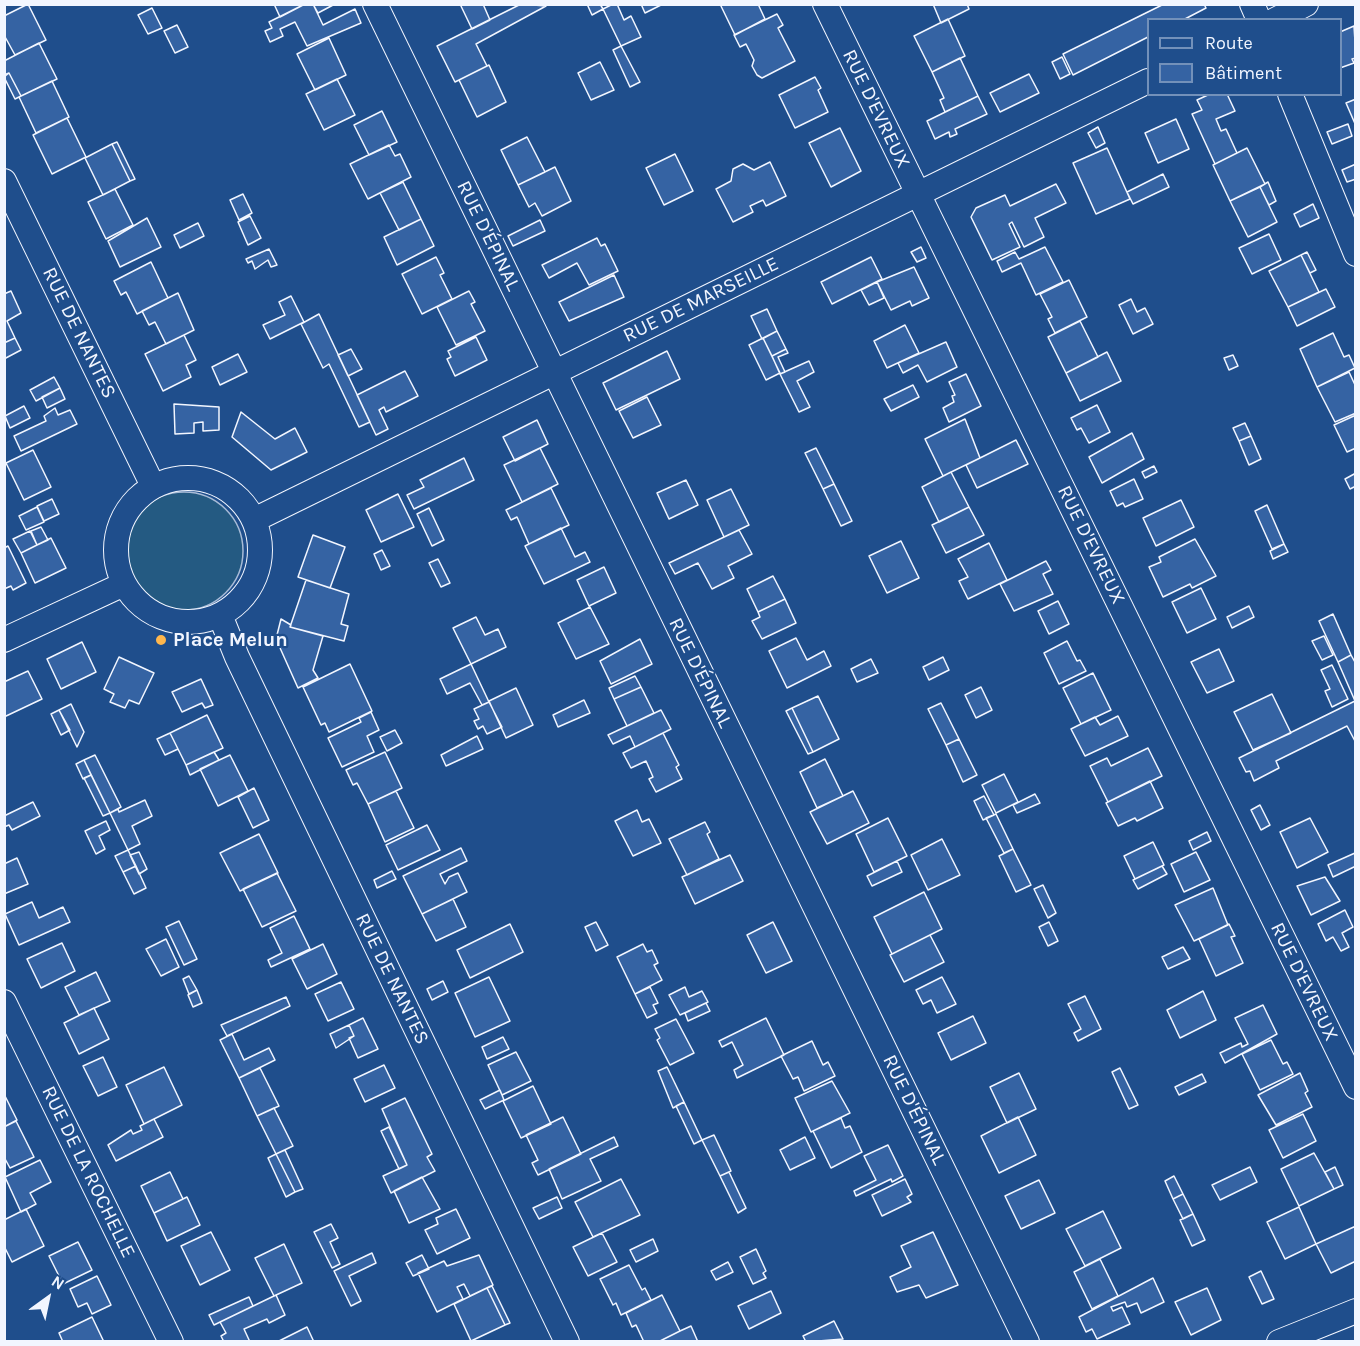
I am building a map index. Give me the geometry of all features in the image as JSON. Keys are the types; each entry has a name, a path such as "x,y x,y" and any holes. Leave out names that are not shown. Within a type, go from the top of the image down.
{"street":[{"name":"RUE D'ÉPINAL","path":"375,4 1027,1341"},
{"name":"RUE D'EVREUX","path":"825,4 1356,1086"},
{"path":"1252,4 1258,18"},
{"path":"1279,18 1305,4"},
{"name":"RUE DE MARSEILLE","path":"254,520 553,371 919,195 1147,82"},
{"path":"1291,96 1356,254"},
{"name":"RUE DE NANTES","path":"4,181 153,486"},
{"path":"192,478 212,482 231,491 244,504 254,520 260,545 259,566 244,594 220,615 199,621 177,621 156,615 137,602 124,584 117,562 116,540 122,518 135,500 153,486 172,479 192,478"},
{"path":"4,640 124,584"},
{"name":"RUE DE NANTES","path":"220,615 225,633 567,1341"},
{"name":"RUE DE LA ROCHELLE","path":"4,1002 171,1341"},
{"path":"1279,1341 1356,1311"}],"shaded area":[{"path":"184,492 195,493 217,502 233,518 242,540 242,562 233,584 217,600 195,609 184,610 173,609 151,600 135,584 126,562 125,551 126,540 135,518 151,502 173,493"}],"building":[{"path":"28,4 46,40 15,55 4,35 4,16"},
{"path":"274,4 305,4 280,17"},
{"path":"305,4 313,4 323,25 355,9 361,23 307,46 295,22 280,29 283,36 270,42 265,31 272,28 269,22"},
{"path":"313,4 335,4 318,13"},
{"path":"460,4 483,4 490,20 472,29"},
{"path":"521,4 546,6 476,44 487,66 455,82 437,46"},
{"path":"587,4 600,4 603,9 592,15"},
{"path":"617,4 624,20 631,16 641,37 621,46 603,9"},
{"path":"641,4 663,4 645,13"},
{"path":"720,4 758,4 765,19 735,35"},
{"path":"933,4 967,4 969,9 941,23"},
{"path":"1164,4 1204,4 1206,8 1187,18 1147,18 1147,38 1073,75 1063,54"},
{"path":"152,8 162,28 148,34 138,15"},
{"path":"777,14 783,25 778,28 795,61 762,78 757,75 752,66 754,60 746,44 740,47 734,35"},
{"path":"948,19 965,56 932,72 914,36"},
{"path":"177,25 188,47 175,53 164,31"},
{"path":"1354,26 1356,58 1352,59 1354,63 1342,67 1342,31"},
{"path":"329,38 346,75 315,90 297,54"},
{"path":"39,43 57,79 21,96 9,73 4,75 4,61"},
{"path":"621,46 640,82 630,87 613,50"},
{"path":"1062,57 1070,74 1060,79 1052,62"},
{"path":"960,58 978,96 945,112 940,100 944,98 932,72"},
{"path":"600,62 614,90 591,100 578,73"},
{"path":"489,65 506,102 477,117 459,80"},
{"path":"9,73 21,96 15,99 4,77"},
{"path":"1029,74 1039,93 1000,112 990,93"},
{"path":"815,77 828,112 795,128 779,95"},
{"path":"337,79 355,115 324,130 306,94"},
{"path":"52,81 69,117 36,133 19,97"},
{"path":"978,96 987,114 955,129 957,134 950,137 949,132 935,139 927,121"},
{"path":"1206,96 1228,96 1235,111 1216,119 1221,131 1226,129 1237,153 1215,164 1192,114 1202,110 1197,100"},
{"path":"1356,99 1356,126 1346,103"},
{"path":"382,111 397,142 369,155 354,125"},
{"path":"67,118 86,157 52,174 33,135"},
{"path":"1176,119 1189,149 1158,163 1145,133"},
{"path":"1348,124 1352,136 1332,144 1327,132"},
{"path":"1098,127 1105,143 1096,148 1088,133"},
{"path":"840,128 861,171 831,187 809,143"},
{"path":"527,137 545,172 518,185 501,150"},
{"path":"117,142 135,179 130,181 112,144"},
{"path":"112,144 130,181 103,195 85,158"},
{"path":"389,145 395,156 400,154 411,177 368,199 350,164"},
{"path":"1107,148 1130,199 1096,214 1073,163"},
{"path":"1247,148 1265,184 1230,201 1213,165"},
{"path":"675,154 693,191 664,205 646,168"},
{"path":"770,162 786,196 766,206 763,200 750,206 753,212 733,222 716,189 731,181 733,169 743,164 754,170"},
{"path":"1356,164 1356,179 1347,182 1342,170"},
{"path":"555,167 571,201 542,216 535,203 529,207 518,185"},
{"path":"1163,174 1169,187 1133,204 1127,192"},
{"path":"403,182 421,219 399,230 380,193"},
{"path":"1268,182 1276,201 1269,205 1260,187"},
{"path":"1056,184 1066,203 1035,218 1044,237 1024,247 1012,222 1009,224 1020,247 992,260 971,217 976,208 1005,195 1010,206"},
{"path":"1260,187 1277,222 1248,237 1230,201"},
{"path":"115,189 133,225 106,239 88,202"},
{"path":"243,194 252,213 239,220 230,200"},
{"path":"1313,204 1319,218 1300,227 1294,214"},
{"path":"250,216 261,238 248,245 238,222"},
{"path":"147,218 161,247 120,267 108,241"},
{"path":"421,219 434,246 397,265 384,237"},
{"path":"540,220 545,231 513,246 508,236"},
{"path":"198,223 204,236 180,248 174,235"},
{"path":"1269,234 1281,260 1252,274 1239,248"},
{"path":"597,238 601,246 605,244 618,271 589,285 577,263 549,278 542,265"},
{"path":"921,247 926,258 917,262 911,252"},
{"path":"1045,247 1063,282 1036,295 1021,263 1002,272 997,261 1015,252 1019,259"},
{"path":"269,249 277,265 271,267 268,260 255,269 252,261 248,263 246,259"},
{"path":"1307,252 1316,270 1310,273 1301,255"},
{"path":"1301,255 1319,292 1288,307 1269,271"},
{"path":"436,257 444,273 440,275 452,299 422,314 402,274"},
{"path":"871,257 882,279 832,304 821,282"},
{"path":"151,262 168,298 137,314 126,292 121,295 114,281"},
{"path":"914,267 929,298 912,306 910,301 891,310 877,282"},
{"path":"614,275 624,297 569,321 559,302"},
{"path":"1069,280 1087,317 1055,333 1048,319 1052,317 1040,294"},
{"path":"877,282 884,298 869,305 861,290"},
{"path":"1326,289 1335,307 1297,326 1288,307"},
{"path":"11,291 21,313 7,321 15,338 4,343 4,294"},
{"path":"469,291 475,302 471,304 485,331 456,345 437,307"},
{"path":"178,293 194,330 166,344 155,322 149,325 142,311"},
{"path":"291,296 304,322 270,339 263,325 285,315 279,302"},
{"path":"1131,299 1137,312 1145,308 1153,324 1133,334 1119,305"},
{"path":"767,309 777,331 762,339 751,316"},
{"path":"319,314 370,422 359,427 329,364 323,368 301,324"},
{"path":"1080,321 1098,357 1066,373 1048,337"},
{"path":"905,325 919,353 887,368 874,341"},
{"path":"777,331 786,349 772,356 763,338"},
{"path":"1333,333 1344,357 1349,355 1355,368 1317,387 1300,349"},
{"path":"184,335 196,360 186,365 191,377 163,391 145,354"},
{"path":"476,337 487,360 455,376 447,359 451,357 448,351"},
{"path":"15,338 21,350 4,359 4,343"},
{"path":"763,338 780,373 766,380 749,345"},
{"path":"946,342 957,367 927,382 918,365 903,373 898,363"},
{"path":"351,349 362,369 348,376 338,355"},
{"path":"786,349 788,353 778,357 785,372 780,374 772,356"},
{"path":"667,351 680,379 616,410 603,383"},
{"path":"1107,352 1121,381 1080,401 1066,373"},
{"path":"238,354 247,372 220,385 212,367"},
{"path":"1233,355 1238,366 1229,370 1224,358"},
{"path":"809,361 814,372 797,381 810,407 799,412 780,374"},
{"path":"405,371 418,396 386,412 384,407 379,410 388,429 376,435 357,395"},
{"path":"1349,372 1356,387 1356,413 1335,422 1317,387"},
{"path":"966,374 981,406 949,422 943,408 954,402 952,396 955,395 949,382"},
{"path":"54,377 60,388 36,401 30,390"},
{"path":"913,385 919,397 891,411 884,399"},
{"path":"60,388 65,399 47,408 42,397"},
{"path":"647,397 661,425 633,438 619,411"},
{"path":"174,404 219,407 219,430 203,431 203,422 194,423 194,433 175,434"},
{"path":"1097,405 1110,432 1089,443 1081,428 1077,430 1071,418"},
{"path":"24,406 30,418 10,428 5,416"},
{"path":"55,408 58,415 70,410 77,424 21,451 14,436 46,421 44,416"},
{"path":"241,412 275,439 295,428 307,452 271,470 232,437"},
{"path":"1356,415 1356,448 1347,452 1334,425"},
{"path":"965,419 980,458 943,476 925,439"},
{"path":"537,420 548,444 515,461 503,437"},
{"path":"1245,423 1251,436 1239,441 1233,428"},
{"path":"1132,433 1144,459 1102,483 1089,457"},
{"path":"1251,436 1261,459 1249,465 1239,441"},
{"path":"1016,440 1028,464 977,488 966,465"},
{"path":"540,448 558,484 522,502 504,465"},
{"path":"816,448 834,484 823,489 805,453"},
{"path":"33,450 51,487 24,500 6,463"},
{"path":"464,458 474,480 414,509 407,495 424,487 420,480"},
{"path":"1154,466 1157,472 1145,478 1142,472"},
{"path":"951,472 969,507 939,522 922,487"},
{"path":"1356,473 1356,486 1350,489 1345,479"},
{"path":"1134,479 1143,499 1125,507 1123,503 1117,506 1110,491"},
{"path":"686,480 698,505 669,519 657,493"},
{"path":"834,484 852,521 841,526 823,489"},
{"path":"551,488 569,525 529,544 517,517 511,520 506,510"},
{"path":"731,489 749,525 724,537 707,500"},
{"path":"398,494 414,527 381,542 366,510"},
{"path":"52,499 59,514 44,521 37,506"},
{"path":"1181,500 1194,527 1156,546 1143,518"},
{"path":"1267,505 1284,544 1272,549 1255,511"},
{"path":"37,507 44,522 26,530 19,516"},
{"path":"969,507 984,535 946,553 932,525"},
{"path":"429,508 444,540 432,546 417,514"},
{"path":"41,527 48,540 37,545 31,531"},
{"path":"561,528 575,557 585,552 590,562 544,584 525,546"},
{"path":"739,530 752,554 728,566 734,578 712,589 698,563 675,574 669,563"},
{"path":"30,531 37,545 21,553 13,539"},
{"path":"313,535 345,547 330,588 298,577"},
{"path":"51,538 66,568 35,583 21,553"},
{"path":"1195,539 1216,576 1192,588 1190,584 1163,597 1149,567 1161,562 1159,557"},
{"path":"901,541 919,578 887,593 869,556"},
{"path":"989,543 1007,580 968,599 959,581 968,577 958,559"},
{"path":"1284,544 1288,552 1273,559 1270,551"},
{"path":"8,546 26,583 13,590 11,586 4,589 4,548"},
{"path":"382,550 390,566 381,570 374,554"},
{"path":"438,559 450,583 441,587 429,563"},
{"path":"1046,561 1051,570 1043,574 1053,594 1014,611 1000,584"},
{"path":"604,567 616,593 589,606 577,580"},
{"path":"773,576 785,599 758,612 747,589"},
{"path":"306,580 349,594 341,624 348,626 344,641 290,627"},
{"path":"1201,588 1216,619 1187,633 1172,602"},
{"path":"785,599 796,623 762,639 752,621 760,617 758,612"},
{"path":"1058,601 1069,624 1049,634 1038,611"},
{"path":"1249,606 1254,617 1232,628 1227,617"},
{"path":"590,607 609,644 576,659 558,623"},
{"path":"1333,614 1351,655 1338,662 1319,621"},
{"path":"476,617 485,635 498,629 506,647 471,664 453,628"},
{"path":"281,619 291,625 290,627 323,636 313,670 318,678 298,688 276,639"},
{"path":"1324,636 1333,655 1322,660 1312,641"},
{"path":"796,638 807,660 824,651 831,666 787,688 769,651"},
{"path":"640,639 652,664 611,684 600,661"},
{"path":"1067,641 1077,661 1080,660 1086,671 1059,684 1044,653"},
{"path":"82,642 96,672 61,689 47,659"},
{"path":"1219,649 1234,681 1207,693 1191,662"},
{"path":"1351,655 1356,664 1355,701 1338,662"},
{"path":"119,657 154,673 139,704 129,700 125,708 110,702 114,694 104,689"},
{"path":"943,657 949,670 929,680 923,667"},
{"path":"871,659 878,673 857,682 851,669"},
{"path":"350,664 372,711 329,732 325,723 321,725 303,687"},
{"path":"471,664 489,702 482,705 470,683 447,694 440,679"},
{"path":"1332,665 1348,699 1332,707 1325,691 1330,689 1321,670"},
{"path":"28,671 42,699 4,717 4,682"},
{"path":"1093,673 1111,710 1081,724 1063,688"},
{"path":"635,676 641,687 614,699 609,688"},
{"path":"201,679 213,705 205,708 202,703 182,712 172,692"},
{"path":"641,687 654,713 627,726 614,699"},
{"path":"981,687 992,710 976,718 965,695"},
{"path":"516,688 533,725 506,738 489,701"},
{"path":"1272,694 1291,733 1253,750 1234,712"},
{"path":"818,696 839,739 813,752 792,708"},
{"path":"584,700 590,713 558,727 553,715"},
{"path":"1355,701 1356,743 1347,726 1276,761 1279,768 1254,781 1250,771 1246,772 1239,758"},
{"path":"489,702 502,727 487,734 483,726 478,729 474,721 479,719 474,709"},
{"path":"941,703 959,739 946,745 928,709"},
{"path":"71,704 84,732 77,747 59,710"},
{"path":"792,708 813,752 808,754 786,711"},
{"path":"59,710 70,730 61,735 51,714"},
{"path":"661,710 671,729 635,747 630,736 613,744 608,735"},
{"path":"371,712 379,730 367,736 374,752 342,767 328,738 361,722 359,718"},
{"path":"207,715 223,748 186,765 170,733"},
{"path":"1118,716 1128,736 1085,756 1071,729 1095,717 1100,725"},
{"path":"395,730 402,743 387,751 380,737"},
{"path":"170,733 178,749 165,755 157,739"},
{"path":"663,733 679,765 676,767 682,779 656,792 649,779 653,777 646,761 631,768 623,753"},
{"path":"477,736 483,749 446,766 441,755"},
{"path":"959,739 977,775 963,782 946,745"},
{"path":"1148,748 1162,776 1108,802 1090,766 1107,758 1111,766"},
{"path":"214,752 219,760 190,775 186,765"},
{"path":"385,752 402,788 368,804 357,783 353,785 346,770"},
{"path":"95,755 121,807 110,813 84,760"},
{"path":"230,755 248,791 218,806 200,769"},
{"path":"825,759 843,796 817,808 800,772"},
{"path":"84,760 91,775 83,779 76,764"},
{"path":"1004,774 1018,802 996,813 982,785"},
{"path":"91,775 110,813 103,816 84,778"},
{"path":"1150,781 1163,808 1137,821 1135,818 1118,826 1106,803"},
{"path":"254,788 269,820 253,828 238,797"},
{"path":"396,791 414,828 385,842 368,804"},
{"path":"853,791 869,823 827,844 810,812"},
{"path":"1035,794 1040,803 1017,813 1013,805"},
{"path":"984,796 994,815 983,820 974,801"},
{"path":"145,800 152,816 132,826 140,844 128,850 110,813 118,809 119,812"},
{"path":"33,802 40,816 12,830 9,825 4,827 4,816"},
{"path":"1260,805 1270,825 1261,830 1251,810"},
{"path":"637,810 642,822 649,819 661,843 633,856 615,821"},
{"path":"996,814 1013,849 1004,853 986,818"},
{"path":"888,818 907,856 874,872 856,834"},
{"path":"1310,818 1328,852 1297,868 1280,832"},
{"path":"106,821 110,830 99,836 105,849 96,854 85,831"},
{"path":"705,822 710,832 707,834 719,859 687,875 669,839"},
{"path":"427,825 440,850 398,870 386,845"},
{"path":"1207,832 1211,841 1193,850 1189,841"},
{"path":"259,834 278,873 240,891 220,853"},
{"path":"942,839 960,875 928,890 911,855"},
{"path":"1153,842 1164,865 1135,879 1124,856"},
{"path":"461,848 467,861 440,874 445,884 449,877 458,873 467,892 422,914 403,876"},
{"path":"1013,849 1031,885 1016,892 999,856"},
{"path":"128,850 136,866 123,872 115,856"},
{"path":"139,852 147,869 139,874 130,855"},
{"path":"1196,852 1210,880 1184,892 1171,864"},
{"path":"1355,853 1356,866 1333,877 1328,865"},
{"path":"730,855 743,881 695,904 682,877"},
{"path":"17,858 28,884 4,894 4,864"},
{"path":"897,861 902,872 872,886 867,876"},
{"path":"136,866 146,888 134,894 123,872"},
{"path":"1162,866 1167,874 1138,889 1133,880"},
{"path":"392,871 396,879 377,888 374,880"},
{"path":"277,873 296,911 262,927 243,889"},
{"path":"1325,877 1340,901 1311,915 1297,886"},
{"path":"1043,885 1056,913 1048,918 1034,889"},
{"path":"1213,888 1228,925 1194,941 1175,905"},
{"path":"924,892 942,929 892,954 874,917"},
{"path":"453,899 466,927 436,941 422,914"},
{"path":"32,902 39,918 63,907 70,922 19,945 5,914"},
{"path":"1345,910 1353,927 1342,933 1349,947 1341,951 1333,937 1326,941 1318,924"},
{"path":"294,916 310,949 271,967 268,960 282,953 270,928"},
{"path":"179,921 197,959 184,965 166,927"},
{"path":"596,922 608,945 596,951 585,927"},
{"path":"773,922 792,961 766,973 747,935"},
{"path":"1049,922 1058,941 1048,946 1039,927"},
{"path":"510,924 523,952 470,978 457,950"},
{"path":"1229,924 1235,936 1231,937 1243,963 1216,976 1199,939"},
{"path":"930,935 944,962 904,982 890,955"},
{"path":"166,939 179,967 161,976 146,949"},
{"path":"62,943 75,971 41,988 27,959"},
{"path":"323,944 337,974 307,989 292,959"},
{"path":"643,944 647,952 652,950 658,963 654,965 662,980 635,994 617,957"},
{"path":"1183,947 1190,959 1168,969 1162,957"},
{"path":"96,972 110,1001 79,1015 65,987"},
{"path":"189,976 197,990 189,994 183,979"},
{"path":"489,977 510,1021 475,1037 455,993"},
{"path":"942,977 956,1004 937,1013 931,1000 923,1004 916,990"},
{"path":"443,981 448,992 432,1000 427,989"},
{"path":"341,982 354,1009 328,1021 315,994"},
{"path":"650,987 658,1003 653,1005 657,1013 647,1018 635,994"},
{"path":"685,987 689,997 702,991 708,1002 680,1015 669,995"},
{"path":"197,990 202,1003 193,1007 188,995"},
{"path":"1203,991 1216,1020 1180,1038 1167,1010"},
{"path":"1085,996 1101,1029 1078,1041 1074,1033 1081,1029 1068,1004"},
{"path":"286,997 290,1006 227,1036 221,1025"},
{"path":"706,1003 710,1011 688,1021 685,1013"},
{"path":"1263,1005 1277,1034 1225,1063 1220,1053 1241,1043 1242,1047 1248,1044 1235,1018"},
{"path":"94,1008 109,1039 79,1054 64,1023"},
{"path":"973,1016 986,1043 951,1060 938,1033"},
{"path":"363,1018 378,1049 358,1058 349,1038 354,1036 349,1025"},
{"path":"766,1018 784,1055 737,1078 734,1070 743,1065 732,1042 722,1047 719,1041"},
{"path":"676,1019 694,1053 670,1065 657,1040 660,1038 655,1029"},
{"path":"349,1025 354,1036 336,1048 330,1034"},
{"path":"232,1034 244,1060 269,1048 275,1060 239,1078 220,1040"},
{"path":"503,1037 509,1049 487,1059 482,1047"},
{"path":"1271,1040 1283,1064 1287,1062 1293,1074 1260,1090 1242,1054"},
{"path":"812,1041 823,1065 828,1062 835,1076 804,1091 798,1077 793,1079 781,1056"},
{"path":"516,1052 531,1081 502,1095 488,1065"},
{"path":"103,1057 117,1087 98,1096 83,1066"},
{"path":"384,1065 395,1088 365,1102 354,1079"},
{"path":"164,1067 182,1105 144,1124 126,1085"},
{"path":"667,1067 684,1102 673,1108 658,1071"},
{"path":"260,1068 279,1106 257,1116 239,1078"},
{"path":"1120,1068 1138,1105 1129,1109 1112,1072"},
{"path":"1019,1073 1036,1109 1007,1123 990,1087"},
{"path":"1300,1073 1308,1091 1305,1093 1312,1107 1276,1125 1258,1095"},
{"path":"1202,1074 1206,1082 1179,1095 1175,1087"},
{"path":"832,1081 850,1113 811,1132 795,1098"},
{"path":"533,1086 551,1124 521,1138 503,1101"},
{"path":"500,1090 504,1100 485,1109 480,1100"},
{"path":"4,1094 17,1120 4,1127"},
{"path":"405,1098 432,1154 427,1157 435,1171 391,1193 383,1176 407,1165 382,1109"},
{"path":"684,1102 702,1140 694,1144 676,1106"},
{"path":"274,1108 293,1146 276,1154 257,1116"},
{"path":"1303,1114 1316,1141 1283,1158 1269,1130"},
{"path":"563,1117 581,1154 538,1175 532,1163 538,1160 526,1135"},
{"path":"1018,1117 1036,1155 999,1173 981,1136"},
{"path":"841,1118 845,1128 850,1126 862,1152 831,1168 813,1131"},
{"path":"154,1119 163,1137 116,1161 108,1145 131,1130 133,1134 142,1130 140,1126"},
{"path":"16,1121 34,1157 10,1168 4,1157 4,1127"},
{"path":"389,1127 407,1165 399,1169 381,1131"},
{"path":"714,1135 731,1171 720,1176 702,1140"},
{"path":"614,1137 618,1146 590,1159 601,1181 562,1199 549,1169"},
{"path":"805,1137 815,1158 790,1170 780,1150"},
{"path":"888,1145 903,1176 892,1182 891,1179 856,1196 854,1191 876,1180 864,1156"},
{"path":"285,1150 303,1189 295,1192 276,1154"},
{"path":"1314,1153 1334,1189 1299,1206 1281,1169"},
{"path":"276,1154 295,1192 286,1197 268,1158"},
{"path":"40,1160 51,1182 30,1193 36,1204 21,1212 5,1177"},
{"path":"1250,1167 1257,1182 1220,1200 1212,1185"},
{"path":"1335,1167 1343,1185 1334,1189 1325,1172"},
{"path":"170,1172 183,1199 154,1213 141,1186"},
{"path":"729,1172 746,1208 738,1213 720,1176"},
{"path":"1174,1176 1183,1194 1173,1199 1165,1181"},
{"path":"422,1177 440,1209 409,1223 394,1191"},
{"path":"621,1179 640,1215 593,1237 575,1202"},
{"path":"905,1179 912,1194 907,1197 911,1202 882,1216 872,1195"},
{"path":"1039,1180 1055,1213 1021,1229 1005,1196"},
{"path":"1183,1194 1193,1214 1183,1219 1173,1199"},
{"path":"187,1197 200,1225 167,1241 154,1213"},
{"path":"557,1197 562,1208 539,1219 533,1208"},
{"path":"1299,1207 1316,1244 1285,1259 1267,1222"},
{"path":"26,1209 44,1246 12,1262 4,1246 4,1220"},
{"path":"456,1209 470,1238 437,1254 425,1230 438,1224 436,1218"},
{"path":"1103,1211 1121,1248 1085,1266 1066,1229"},
{"path":"1193,1214 1205,1240 1192,1246 1180,1220"},
{"path":"331,1224 338,1238 330,1242 340,1264 332,1268 314,1232"},
{"path":"1356,1226 1356,1261 1331,1273 1316,1244"},
{"path":"211,1232 230,1270 200,1285 181,1246"},
{"path":"933,1232 958,1285 926,1298 919,1285 897,1292 890,1277 911,1267 901,1246"},
{"path":"602,1233 617,1262 588,1276 573,1247"},
{"path":"653,1239 658,1251 636,1262 630,1250"},
{"path":"78,1242 92,1270 63,1284 49,1256"},
{"path":"284,1244 302,1283 274,1296 255,1258"},
{"path":"756,1249 766,1271 763,1273 766,1278 753,1284 740,1257"},
{"path":"372,1253 376,1263 349,1276 361,1301 351,1306 334,1271"},
{"path":"422,1255 429,1269 413,1276 406,1263"},
{"path":"479,1255 493,1285 470,1296 464,1284 457,1287 463,1299 437,1312 418,1273 444,1261 447,1266"},
{"path":"1100,1259 1118,1296 1092,1309 1074,1272"},
{"path":"728,1262 733,1272 716,1280 711,1271"},
{"path":"629,1265 642,1290 645,1288 651,1300 621,1315 616,1303 613,1305 600,1279"},
{"path":"1261,1271 1274,1299 1262,1304 1249,1277"},
{"path":"97,1276 111,1305 92,1314 87,1303 78,1307 70,1289"},
{"path":"1153,1278 1164,1302 1141,1313 1137,1303 1127,1307 1125,1302 1111,1307 1113,1311 1122,1307 1130,1324 1097,1339 1092,1329 1086,1332 1079,1317"},
{"path":"492,1286 510,1323 505,1325 487,1288"},
{"path":"487,1288 505,1325 471,1341 454,1304"},
{"path":"1207,1288 1221,1320 1191,1335 1175,1302"},
{"path":"771,1291 781,1313 749,1329 738,1306"},
{"path":"276,1295 285,1315 269,1323 267,1319 244,1329 250,1342 224,1342 221,1336 226,1333 220,1322"},
{"path":"662,1295 680,1331 658,1342 644,1342 636,1325 632,1327 626,1313"},
{"path":"249,1297 253,1306 214,1325 209,1315"},
{"path":"92,1317 104,1342 63,1342 59,1333"},
{"path":"834,1321 843,1339 806,1342 803,1336"},
{"path":"691,1326 698,1342 658,1342 680,1331"},
{"path":"307,1327 314,1342 277,1342"}],"place":[{"name":"Place Melun","path":"161,640"}]}
